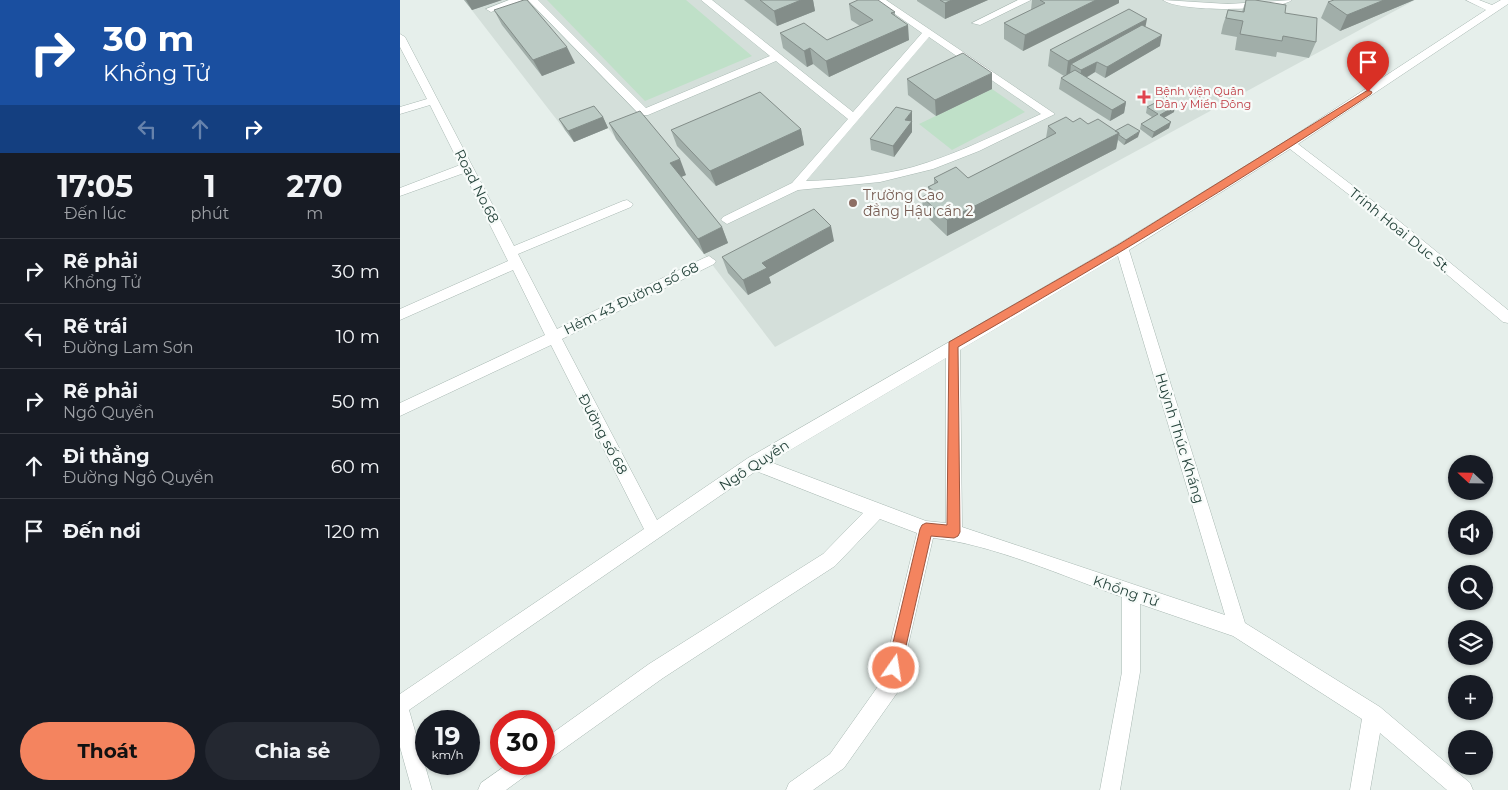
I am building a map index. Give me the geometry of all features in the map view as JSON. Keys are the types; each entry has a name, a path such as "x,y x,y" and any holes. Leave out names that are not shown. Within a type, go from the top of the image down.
{"street":[{"path":"491,9 518,0"},
{"path":"533,0 644,114 777,57"},
{"path":"706,0 854,118"},
{"path":"726,220 796,186 880,178 929,166 969,152 1049,114 880,0"},
{"path":"977,23 1026,0"},
{"path":"1168,0 1198,5 1234,6 1287,0"},
{"path":"1470,0 1492,10"},
{"name":"Ngô Quyền","path":"400,705 754,463 1122,248 1290,144 1507,0"},
{"path":"796,186 928,32"},
{"name":"Road No.68","path":"401,40 552,336"},
{"path":"400,111 433,101"},
{"name":"Trinh Hoai Duc St.","path":"1290,144 1395,224 1508,318"},
{"path":"400,192 467,167"},
{"path":"400,315 626,204"},
{"name":"Huỳnh Thúc Kháng","path":"1122,248 1238,629"},
{"name":"Hẻm 43 Đường số 68","path":"400,410 478,375 552,336 710,261"},
{"name":"Đường số 68","path":"552,336 654,532"},
{"path":"953,345 954,532"},
{"name":"Khổng Tử","path":"754,463 926,529 954,532 1238,629 1373,714 1463,790"},
{"path":"555,742 656,671 829,560 877,510"},
{"path":"796,790 837,761 890,686 926,529"},
{"path":"1110,790 1131,672 1131,593"},
{"path":"400,711 422,790"},
{"path":"1360,790 1373,714"},
{"path":"488,790 509,775"}],"shaded area":[{"name":"Trường Cao đẳng Hậu cần 2","path":"464,0 1415,0 775,347 608,128 574,142"}],"green space":[{"path":"547,0 686,0 752,56 645,101"},
{"path":"992,89 1025,112 952,150 919,124"}],"building":[{"path":"527,0 567,47 533,60 494,10"},
{"path":"760,0 801,0 774,11"},
{"path":"858,0 878,0 895,12 891,13 908,25 826,61 810,48 804,51 780,33 804,23 827,40 873,20 849,4"},
{"path":"940,0 952,0 945,3"},
{"path":"1040,0 1096,0 1025,35 1004,23 1045,3"},
{"path":"1246,0 1286,5 1285,13 1317,18 1316,42 1283,36 1282,41 1240,34 1243,21 1226,18 1228,10 1244,12"},
{"path":"1334,0 1384,0 1347,15 1328,2"},
{"path":"1129,9 1147,19 1068,61 1050,50"},
{"path":"1142,25 1162,35 1107,67 1097,62 1081,70 1071,64"},
{"path":"963,53 992,73 935,100 907,79"},
{"path":"1075,70 1126,102 1112,110 1061,78"},
{"path":"760,92 801,129 710,171 671,130"},
{"path":"1163,99 1175,106 1160,115 1171,122 1154,132 1141,124 1158,114 1147,107"},
{"path":"594,106 603,117 568,131 559,119"},
{"path":"896,107 912,111 905,120 912,121 893,146 870,139"},
{"path":"640,111 680,159 670,163 722,227 698,239 609,123"},
{"path":"1066,117 1073,122 1080,118 1088,124 1098,119 1119,133 947,220 922,197 934,191 928,187 938,182 934,178 956,167 968,178 1056,133 1048,126"},
{"path":"1128,124 1140,131 1126,140 1115,131"},
{"path":"814,209 831,226 762,263 767,268 743,280 722,257"}],"place":[{"name":"Bệnh viện Quân Dân y Miền Đông","path":"1144,97"},
{"name":"Trường Cao đẳng Hậu cần 2","path":"853,203"}],"route":[{"path":"894,668 926,529 954,532 953,345 1122,248 1290,144 1368,92"}]}
